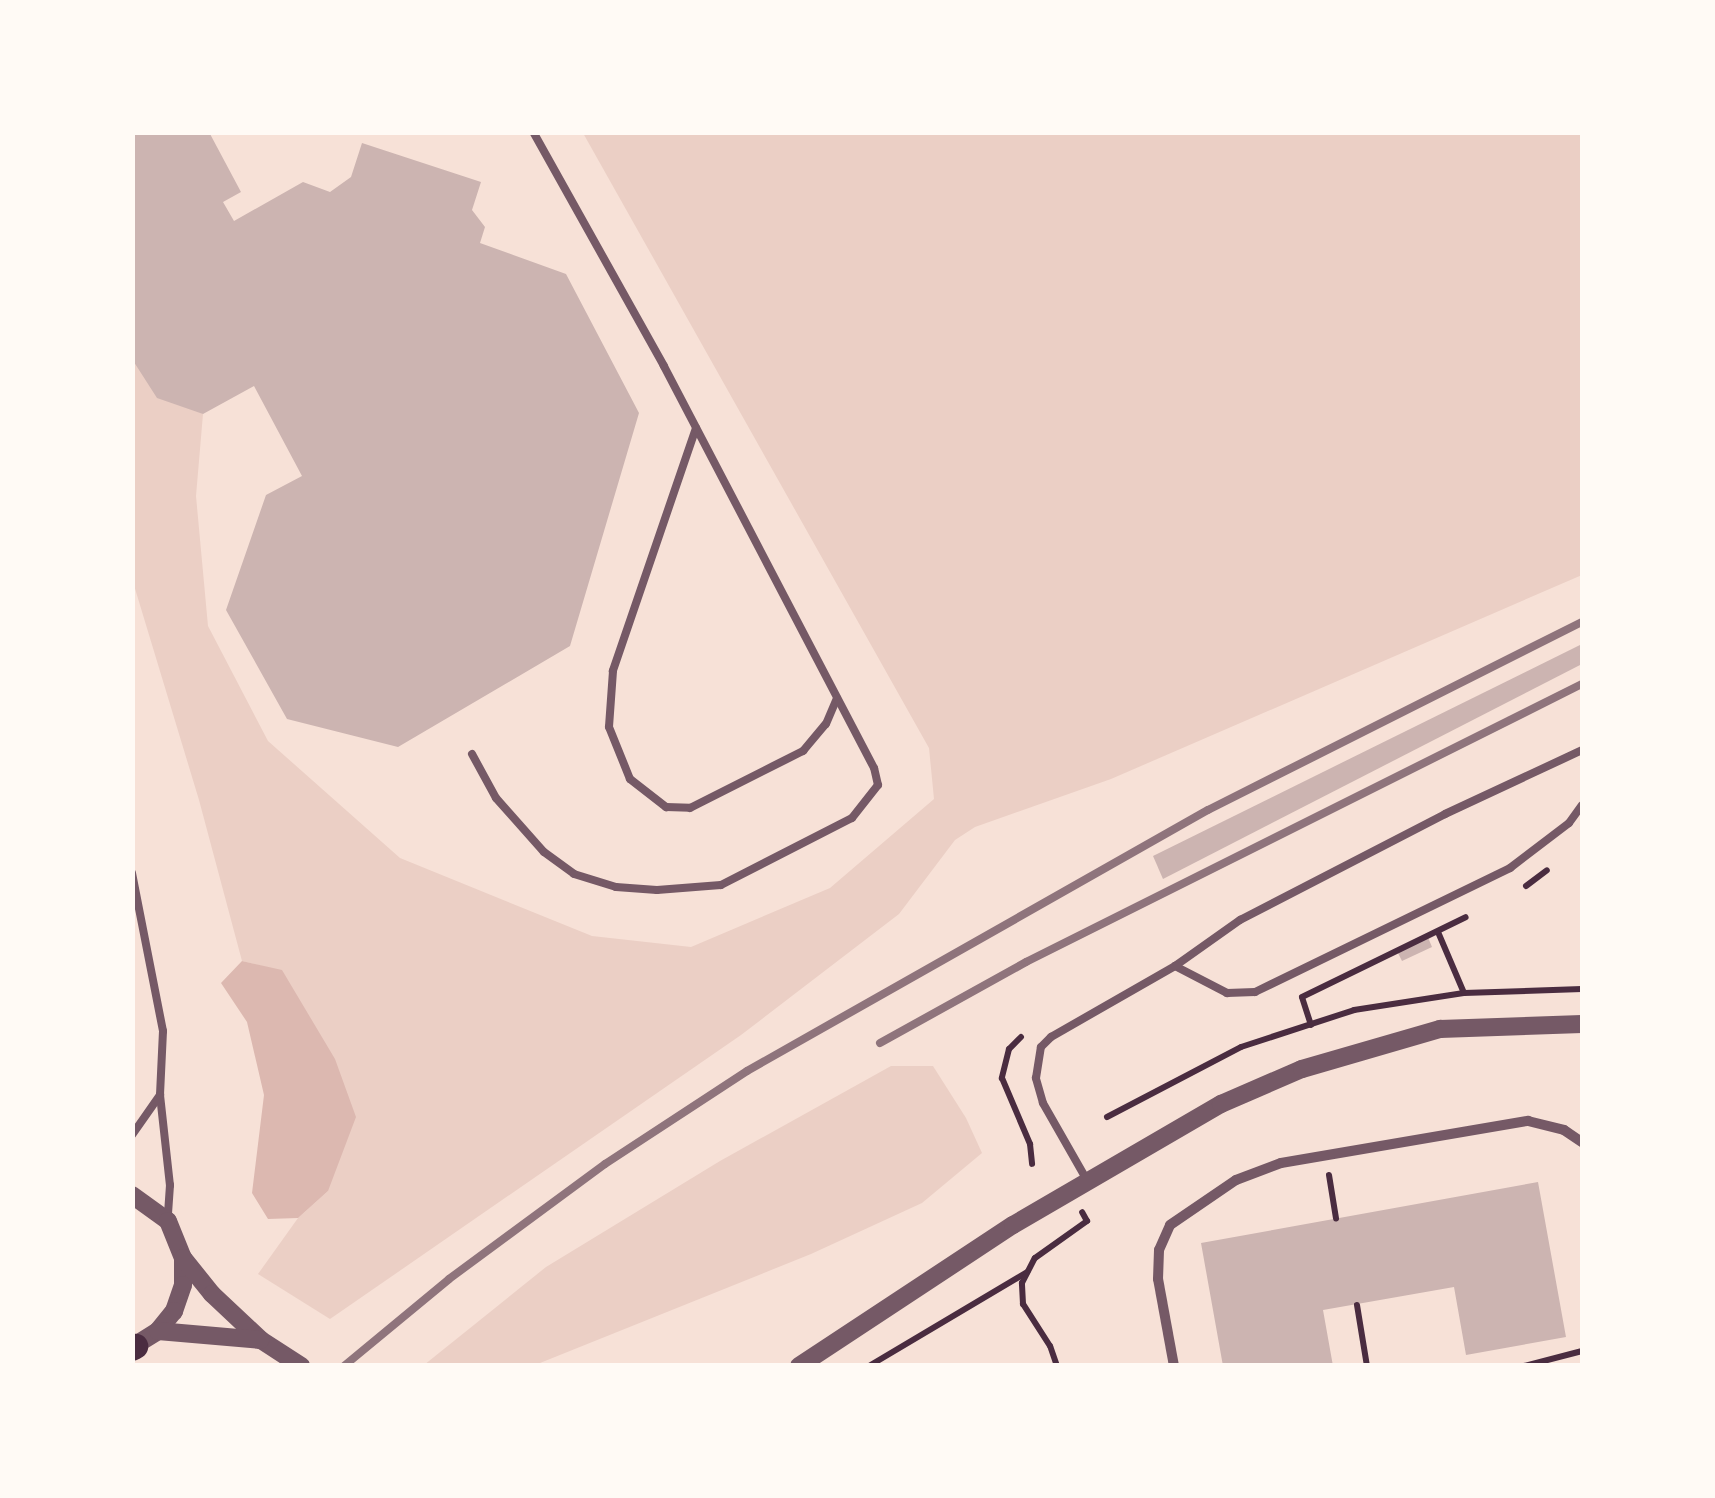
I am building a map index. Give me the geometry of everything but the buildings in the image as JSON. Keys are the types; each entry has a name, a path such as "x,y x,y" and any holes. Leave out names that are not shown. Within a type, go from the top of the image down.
{"street":[{"path":"799,1366 1013,1225 1221,1104 1302,1069 1440,1029 1582,1024"},
{"path":"1174,1366 1158,1279 1159,1250 1170,1225 1236,1180 1281,1163 1528,1121 1564,1130 1582,1142"},
{"path":"132,1195 168,1222 183,1258 212,1294 261,1340 301,1366"},
{"path":"133,1347 158,1331 174,1310 183,1285 183,1258"},
{"path":"158,1331 261,1340"}],"lane":[{"path":"472,754 516,826 574,874 616,888 657,890 722,885 852,818 878,786 874,768 696,428 534,132"},
{"path":"696,428 613,671 609,727 630,778 666,806 690,808 803,751 826,724 837,698"},
{"path":"1088,1182 1043,1103 1036,1078 1042,1046 1175,966 1240,920 1446,814 1582,750"},
{"path":"1175,966 1227,993 1255,992 1510,868 1569,823 1582,805"},
{"path":"132,873 163,1031 160,1095 170,1185 168,1222"},
{"path":"132,1135 160,1095"}],"path":[{"path":"1438,932 1464,993"},
{"path":"1326,1155 1336,1218"},
{"path":"1057,1366 1050,1346 1023,1304 1022,1282 1035,1258 1087,1220"},
{"path":"868,1366 1028,1271"},
{"path":"1357,1304 1367,1366"},
{"path":"1524,1366 1582,1351"}],"shaded area":[{"path":"583,133 1582,133 1582,575 1111,779 975,827 955,840 899,914 741,1035 330,1319 258,1274 298,1218 328,1191 282,971 242,961 199,800 133,582 132,359 203,414 196,496 208,626 268,741 400,858 592,936 691,947 830,888 934,799 929,748"},
{"path":"242,961 282,970 335,1059 356,1117 328,1191 298,1218 268,1219 252,1193 264,1095 247,1022 221,983"},
{"path":"891,1066 933,1066 966,1118 982,1153 922,1203 811,1254 535,1365 424,1365 546,1267 720,1161"}],"railway":[{"path":"344,1366 449,1279 605,1164 747,1071 1208,810 1582,622"},
{"path":"880,1043 1026,962 1582,684"}]}
